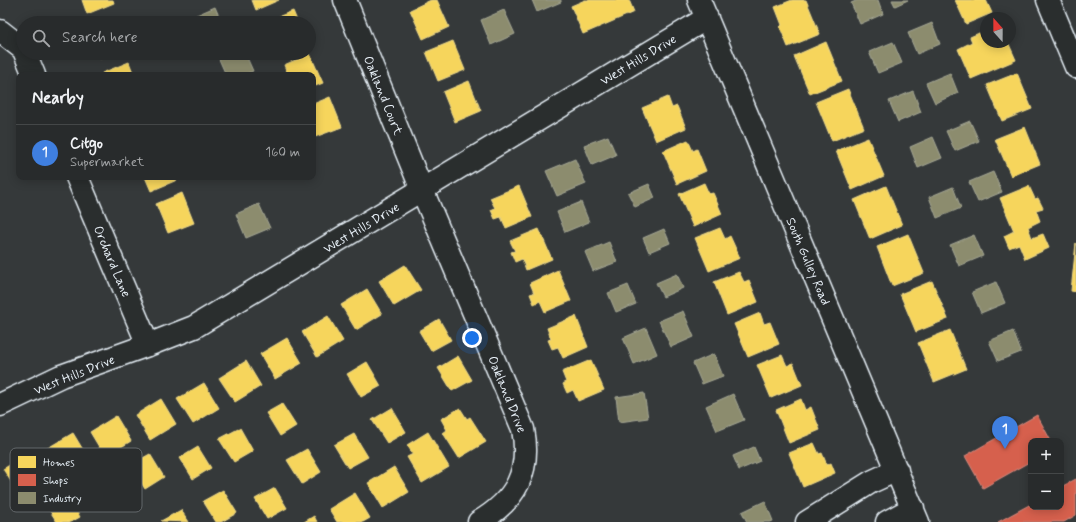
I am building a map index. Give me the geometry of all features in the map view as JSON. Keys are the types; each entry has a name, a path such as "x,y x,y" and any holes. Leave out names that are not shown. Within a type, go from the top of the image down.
{"street":[{"name":"Oakland Court","path":"345,0 422,190"},
{"path":"1048,0 1076,67"},
{"name":"West Hills Drive","path":"0,405 61,376 194,327 422,190 703,9"},
{"name":"South Gulley Road","path":"703,9 915,515"},
{"path":"0,31 16,44"},
{"path":"28,60 33,72"},
{"name":"Orchard Lane","path":"78,180 148,345"},
{"name":"Oakland Drive","path":"422,190 523,429 526,444 526,459 519,483 508,500 492,514 479,522"},
{"path":"807,522 871,482 897,470"},
{"path":"888,522 915,515"}],"building: Homes":[{"path":"82,0 113,0 114,3 87,14"},
{"path":"252,0 279,0 256,10"},
{"path":"431,0 437,0 449,27 423,39 410,10"},
{"path":"585,0 629,0 634,12 583,34 571,6"},
{"path":"792,0 806,0 820,34 788,47 780,27 782,25 775,7"},
{"path":"955,0 986,0 992,12 980,12 980,18 966,24"},
{"path":"293,11 295,16 280,16"},
{"path":"980,33 980,48 1011,48 1016,60 971,79 958,49 972,42 970,37"},
{"path":"453,41 465,70 438,81 426,52"},
{"path":"826,42 842,81 810,94 794,56"},
{"path":"296,60 313,60 323,83 316,86 316,72 287,72 284,65"},
{"path":"129,62 133,72 104,72"},
{"path":"1017,73 1032,109 1002,121 987,85"},
{"path":"469,81 481,111 455,122 443,92"},
{"path":"848,89 864,128 832,141 816,102"},
{"path":"330,97 342,127 316,137 316,103"},
{"path":"668,97 672,108 677,106 686,128 656,141 642,108"},
{"path":"1025,127 1040,164 1011,176 995,139"},
{"path":"868,138 884,176 852,190 836,151"},
{"path":"688,140 693,151 697,149 706,171 677,184 663,151"},
{"path":"146,180 177,180 151,191"},
{"path":"704,183 709,194 713,193 722,214 693,227 679,194"},
{"path":"519,186 532,217 506,228 501,217 495,219 491,210 495,208 490,198"},
{"path":"886,186 902,225 870,239 854,200"},
{"path":"1029,186 1035,199 1038,198 1043,208 1036,210 1040,221 1028,227 1032,238 1043,234 1049,248 1025,259 1019,244 1009,248 1004,236 1014,231 1000,198"},
{"path":"182,193 194,223 168,233 156,204"},
{"path":"720,228 725,239 730,236 740,258 709,271 695,238"},
{"path":"539,229 552,259 526,270 522,259 515,262 511,252 515,251 510,241"},
{"path":"908,234 924,273 892,286 877,247"},
{"path":"1076,243 1076,292 1071,291"},
{"path":"405,265 421,290 394,306 379,281"},
{"path":"558,270 571,301 545,312 540,301 534,304 530,294 534,293 530,283"},
{"path":"739,272 744,282 749,280 758,302 727,315 714,282"},
{"path":"932,281 948,319 916,332 900,294"},
{"path":"367,289 382,314 356,330 341,305"},
{"path":"760,313 764,324 770,322 779,344 748,357 734,324"},
{"path":"328,316 343,341 317,357 302,332"},
{"path":"576,316 588,347 563,358 558,347 552,349 548,340 551,339 547,328"},
{"path":"439,319 451,340 431,351 419,331"},
{"path":"950,330 966,369 934,382 918,343"},
{"path":"287,338 302,363 275,379 260,354"},
{"path":"782,355 787,366 793,363 802,385 771,398 757,365"},
{"path":"458,356 472,380 452,391 438,368"},
{"path":"591,360 604,390 578,401 573,390 567,393 563,384 566,382 562,372"},
{"path":"246,361 261,386 235,402 219,378"},
{"path":"367,362 381,386 361,397 347,374"},
{"path":"204,383 219,408 193,424 177,399"},
{"path":"161,399 176,424 150,440 135,415"},
{"path":"801,399 805,410 811,407 820,430 789,443 776,410"},
{"path":"282,404 296,426 280,436 266,413"},
{"path":"392,408 406,432 387,443 372,420"},
{"path":"460,408 467,419 470,417 486,442 459,458 443,433 447,430 441,419"},
{"path":"116,416 131,441 120,448 100,448 90,432"},
{"path":"240,428 253,451 234,462 219,439"},
{"path":"428,432 449,467 422,483 407,457 413,454 407,445"},
{"path":"73,433 82,448 48,448"},
{"path":"354,434 368,457 348,468 334,445"},
{"path":"814,443 819,454 822,453 827,465 831,463 835,473 803,487 789,453"},
{"path":"198,447 211,468 193,479 180,458"},
{"path":"307,449 321,472 302,484 287,460"},
{"path":"150,454 164,477 145,489 142,484 142,458"},
{"path":"10,465 10,480 3,469"},
{"path":"394,467 409,492 383,508 368,483"},
{"path":"275,488 287,508 267,519 255,499"},
{"path":"223,490 237,513 221,522 216,522 203,501"},
{"path":"355,493 370,518 363,522 337,522 329,509"},
{"path":"181,510 189,522 161,521"},
{"path":"51,512 77,512 80,517 71,522 57,522"},
{"path":"314,516 317,522 304,522"}],"building: Shops":[{"path":"1037,415 1049,438 1028,438 1028,463 983,488 965,456"},
{"path":"1076,479 1076,515 1064,522 998,522 1028,506 1028,510 1064,510 1064,485"}],"building: Industry":[{"path":"532,0 561,0 561,2 537,12"},
{"path":"858,0 878,0 883,14 860,24 851,3"},
{"path":"892,0 908,0 895,6"},
{"path":"215,7 219,16 194,16"},
{"path":"504,10 515,34 491,45 481,20"},
{"path":"932,23 940,44 917,54 908,33"},
{"path":"893,42 902,63 878,73 869,52"},
{"path":"219,60 248,60 253,71 250,72 225,72"},
{"path":"950,73 958,93 935,103 926,83"},
{"path":"913,91 921,112 898,122 889,101"},
{"path":"970,121 979,141 955,151 946,131"},
{"path":"608,136 616,155 592,165 584,145"},
{"path":"933,137 942,158 918,168 910,147"},
{"path":"575,159 586,184 557,196 546,171"},
{"path":"993,172 1002,192 978,202 969,182"},
{"path":"649,184 655,198 635,207 628,193"},
{"path":"953,187 961,208 937,218 929,197"},
{"path":"581,202 589,222 565,232 557,212"},
{"path":"259,204 270,228 246,238 236,214"},
{"path":"664,229 670,243 649,252 643,238"},
{"path":"974,235 983,256 959,266 950,245"},
{"path":"609,242 617,262 593,271 585,252"},
{"path":"677,274 683,288 663,297 656,283"},
{"path":"996,282 1005,303 981,313 972,292"},
{"path":"628,285 636,304 616,312 608,293"},
{"path":"683,311 694,337 671,347 659,321"},
{"path":"646,328 657,354 634,364 623,338"},
{"path":"1013,331 1021,352 998,361 989,341"},
{"path":"714,354 723,376 702,384 693,363"},
{"path":"644,393 648,418 619,422 616,397"},
{"path":"733,394 744,420 717,431 706,406"},
{"path":"754,447 760,461 739,470 733,456"},
{"path":"765,501 773,521 747,522 742,512"}],"place":[{"name":"Citgo","path":"1005,449"}]}
